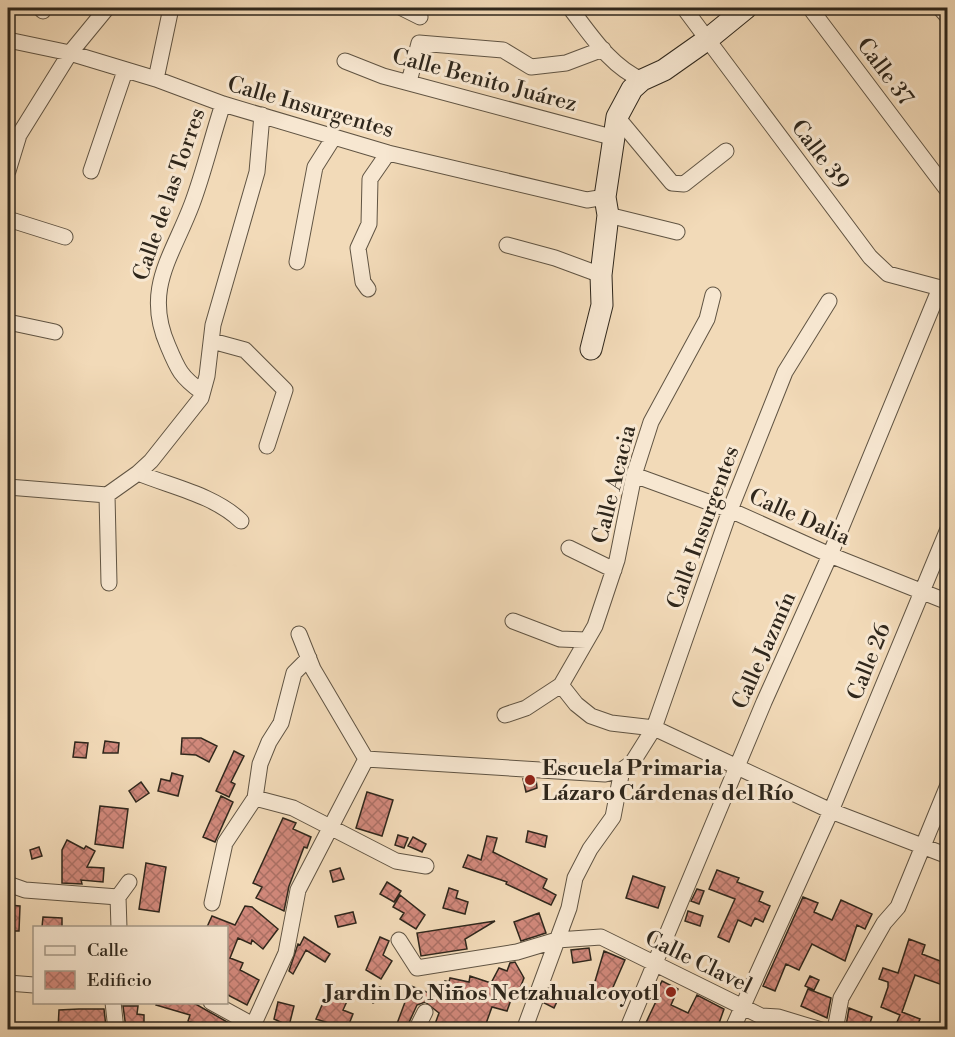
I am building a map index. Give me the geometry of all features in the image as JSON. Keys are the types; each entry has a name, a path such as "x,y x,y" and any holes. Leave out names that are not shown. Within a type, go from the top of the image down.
{"street":[{"path":"8,171 19,135 70,53 107,8"},
{"path":"156,79 171,8"},
{"path":"402,8 420,17"},
{"path":"570,8 624,72 642,80"},
{"name":"Calle 39","path":"684,8 870,257 888,274 944,289"},
{"path":"591,349 602,305 601,274 617,117 632,89 642,80 664,70 708,39 746,8"},
{"name":"Calle 37","path":"810,8 948,191"},
{"path":"940,8 948,17"},
{"name":"Calle Insurgentes","path":"8,40 70,53 125,72 156,79 223,104 388,153 579,198 607,206 636,224 652,224 677,231"},
{"path":"409,82 419,43 503,50 531,67 566,63 603,49"},
{"name":"Calle Benito Juárez","path":"345,61 409,82 615,138"},
{"path":"91,171 125,72"},
{"name":"Calle de las Torres","path":"202,392 184,380 176,366 160,328 157,301 161,274 192,203 223,104"},
{"path":"8,487 108,495 138,473 171,437 202,392 213,325 257,172 262,115"},
{"path":"617,117 672,183 678,185 684,184 726,152"},
{"path":"297,262 315,166 334,137"},
{"path":"368,289 363,282 358,248 369,224 370,179 388,153"},
{"path":"8,219 65,237"},
{"path":"507,245 601,274"},
{"name":"Calle Jazmín","path":"627,1029 652,964 764,702 944,289"},
{"name":"Calle Acacia","path":"561,685 596,626 614,570 634,475 651,422 707,320 713,295"},
{"name":"Calle Insurgentes","path":"622,770 632,763 654,728 730,510 785,372 829,301"},
{"path":"8,322 55,332"},
{"path":"212,341 245,350 285,390 267,446"},
{"path":"138,473 208,499 231,512 241,521"},
{"name":"Calle Dalia","path":"634,475 730,510 830,555 948,602"},
{"path":"108,495 110,583"},
{"name":"Calle 26","path":"732,1029 831,811 948,529"},
{"path":"569,548 614,570"},
{"path":"513,621 560,639 586,640"},
{"path":"299,634 309,658 366,759"},
{"path":"212,903 225,843 255,798 260,764 269,742 281,723 294,673 309,658"},
{"path":"505,715 526,708 561,685 576,704 591,716 611,723 654,728 738,765 831,811 922,844 948,856"},
{"path":"366,759 605,774 622,770 613,817 590,849 575,878 569,908 524,1029"},
{"path":"214,1004 252,1027 286,953 298,890 366,759"},
{"path":"835,1029 841,998 884,923 898,907 948,785"},
{"path":"255,798 293,808 396,861 426,866"},
{"path":"119,926 118,897 129,882"},
{"path":"8,884 24,890 118,897"},
{"name":"Calle Clavel","path":"399,940 417,968 517,952 557,940 601,937 761,1016 777,1017 821,1029"},
{"path":"8,983 33,985"},
{"path":"113,1004 116,1029"},
{"path":"416,1029 425,1012"}],"building":[{"path":"182,738 201,738 217,746 209,762 196,755 181,754"},
{"path":"105,741 119,743 118,753 103,753"},
{"path":"75,742 88,743 86,758 73,757"},
{"path":"234,751 244,756 231,782 235,784 229,797 216,791"},
{"path":"172,773 183,776 178,796 158,791 161,779 170,781"},
{"path":"523,779 536,779 537,788 526,792"},
{"path":"141,782 149,793 136,802 129,791"},
{"path":"367,792 393,800 382,836 356,828"},
{"path":"221,796 233,802 215,842 203,837"},
{"path":"100,806 128,809 123,848 95,844"},
{"path":"283,818 296,823 293,829 311,837 307,848 304,847 289,886 284,911 256,898 262,887 253,883"},
{"path":"528,831 547,836 545,847 526,842"},
{"path":"398,835 408,838 404,848 395,845"},
{"path":"487,836 497,838 493,852 547,879 543,888 556,895 551,905 506,884 507,882 463,867 468,855 481,860"},
{"path":"413,837 426,844 422,852 408,846"},
{"path":"67,840 84,849 86,846 95,851 87,867 104,868 103,882 81,880 82,884 62,883 62,850"},
{"path":"39,847 42,856 32,859 30,850"},
{"path":"146,863 166,867 159,912 139,909"},
{"path":"340,868 344,879 333,882 330,871"},
{"path":"717,870 739,878 737,882 763,892 759,901 770,906 763,922 755,918 751,926 738,920 729,942 718,937 735,899 709,889"},
{"path":"633,876 665,887 658,908 626,898"},
{"path":"387,882 401,891 394,902 380,894"},
{"path":"449,888 458,891 456,898 468,902 465,914 443,908"},
{"path":"697,889 704,891 699,904 691,901"},
{"path":"400,895 425,915 416,929 400,919 404,913 393,907"},
{"path":"803,897 818,903 814,912 832,920 841,900 872,914 865,929 857,925 845,961 812,944 799,970 786,964 775,991 763,986"},
{"path":"8,905 20,906 19,931 8,931"},
{"path":"245,906 252,907 278,929 263,949 252,940 251,944 238,938 230,958 243,963 240,970 259,980 247,1005 228,995 228,926 207,926 212,916 235,925"},
{"path":"688,911 703,916 700,926 685,921"},
{"path":"353,912 356,923 338,927 335,916"},
{"path":"539,913 546,933 521,941 514,922"},
{"path":"43,917 62,918 62,926 42,926"},
{"path":"495,921 465,939 467,949 421,956 417,933"},
{"path":"304,937 330,954 325,962 306,950 293,974 289,971 298,944 300,945"},
{"path":"380,937 389,941 383,955 392,961 381,979 366,970"},
{"path":"909,939 925,945 922,954 948,964 948,987 915,975 902,1012 920,1019 916,1029 894,1029 900,1015 881,1007 888,982 879,979 883,968 898,973"},
{"path":"589,948 591,960 573,963 571,950"},
{"path":"604,951 625,960 610,994 593,988"},
{"path":"515,962 524,978 516,998 512,997 507,1011 492,1007 484,1029 450,1029 435,1024 439,1013 425,1002 417,1005 406,1029 395,1029 411,986 442,998 445,981 449,982 450,978 469,982 470,976 491,983 499,968 507,971 510,963"},
{"path":"810,976 819,980 814,990 805,986"},
{"name":"Jardin De Niños Netzahualcoyotl","path":"662,981 678,989 671,1005 688,1013 697,995 724,1009 717,1029 643,1029 659,995 656,993"},
{"path":"550,986 562,991 554,1008 544,1003"},
{"path":"380,987 385,997 373,1003 368,993"},
{"path":"329,989 349,997 343,1010 353,1014 347,1029 316,1019"},
{"path":"808,989 831,998 827,1018 801,1006"},
{"path":"278,1002 294,1006 289,1026 274,1019"},
{"path":"196,1004 236,1027 235,1029 210,1029 188,1021 190,1015 156,1005"},
{"path":"123,1006 138,1006 137,1014 144,1015 144,1024 126,1028"},
{"path":"849,1008 872,1017 868,1029 846,1026"},
{"path":"104,1009 106,1027 58,1029 59,1010"}],"place":[{"name":"Escuela Primaria Lázaro Cárdenas del Río","path":"530,780"},
{"name":"Jardin De Niños Netzahualcoyotl","path":"671,992"}]}
